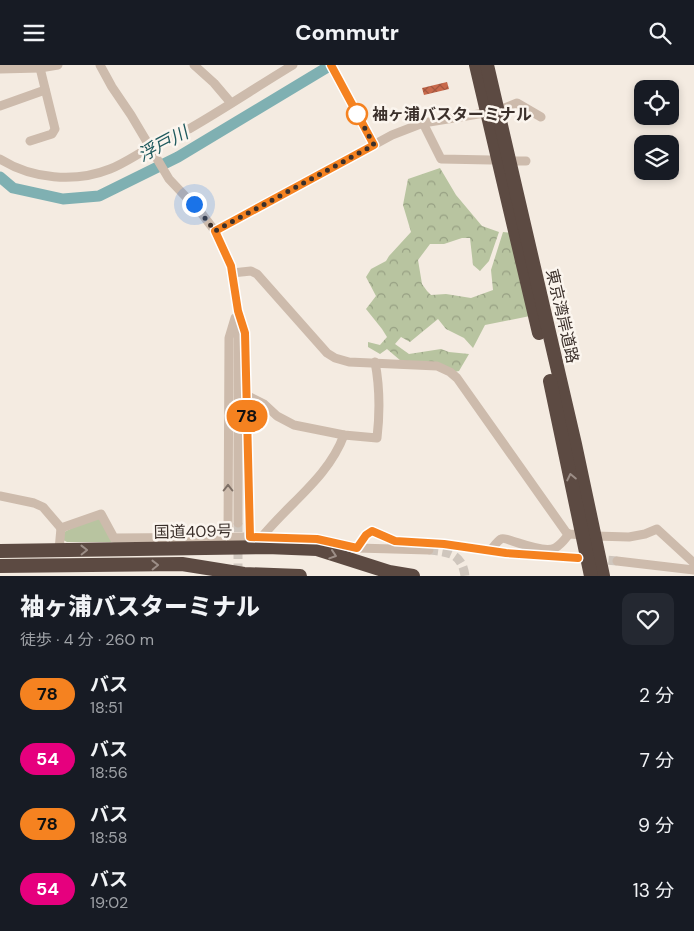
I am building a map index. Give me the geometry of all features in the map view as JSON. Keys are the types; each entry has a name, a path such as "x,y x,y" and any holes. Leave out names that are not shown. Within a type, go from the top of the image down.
{"highway":[{"name":"東京湾岸道路","path":"476,65 492,112 575,445 583,535 591,576"},
{"name":"東京湾岸道路","path":"486,65 492,112"},
{"name":"東京湾岸道路","path":"583,535 603,576"},
{"name":"国道409号","path":"0,551 267,547 317,549 389,572 413,576"},
{"path":"0,566 182,565 244,574 300,576"}],"street":[{"path":"0,69 40,68 58,65"},
{"path":"194,65 214,83 231,103"},
{"path":"0,159 14,167 34,174 69,177 109,170 191,127 293,65"},
{"path":"331,65 374,145"},
{"path":"102,66 112,87 169,179 202,214 215,231 224,249 232,273 238,311 245,333 250,537"},
{"path":"30,141 52,134 55,129 40,68"},
{"path":"0,106 45,90"},
{"path":"215,231 392,135 423,123 492,112 517,103 541,117"},
{"path":"423,123 441,159 491,160"},
{"path":"514,161 526,161"},
{"path":"232,273 251,271 257,274 330,356 349,362 437,366 450,372 457,378 566,532 583,535 629,537 645,534 657,529 694,563"},
{"path":"238,311 238,523"},
{"path":"228,537 229,338 238,311"},
{"path":"246,395 264,404 277,416 294,425 344,435 377,438 380,408 375,362"},
{"path":"261,538 329,465 339,449 344,435"},
{"path":"0,496 34,503 43,507 61,528 59,550"},
{"path":"61,528 101,513 114,538 250,537 317,539 357,548 429,550"},
{"path":"357,548 366,535 372,531 395,541 444,544 490,551 578,558"},
{"path":"490,551 501,539 506,538 525,546 550,550 583,535"},
{"path":"617,561 694,570"}],"green space":[{"path":"440,168 456,195 482,226 499,232 489,261 480,271 473,265 470,238 462,238 444,244 430,244 418,260 422,284 431,295 446,294 471,298 493,290 491,270 503,232 512,233 530,316 485,325 473,348 464,338 446,329 438,319 410,342 401,337 395,344 409,354 441,349 449,352 469,354 459,371 454,372 401,361 387,349 380,354 368,347 368,342 380,345 387,337 366,309 376,296 366,277 371,269 386,261 411,232 403,205 408,179"},
{"path":"91,519 102,519 112,542 67,542 63,540 64,532"}],"building":[{"path":"447,82 449,89 424,95 422,88"}],"waterway":[{"name":"浮戸川","path":"0,177 13,188 63,199 99,196 178,157 331,65"}],"tunnel":[{"path":"238,523 238,576"},
{"path":"429,550 453,555 461,563 465,576"},
{"path":"595,559 617,561"}],"bus line":[{"name":"78","path":"331,65 374,145 215,231 231,266 238,311 245,333 250,537 317,539 357,548 366,535 372,531 395,541 444,544 506,553 578,558"}],"place":[{"name":"袖ヶ浦バスターミナル","path":"357,114"}],"route":[{"path":"194,204 215,231 374,145 357,114"}]}
